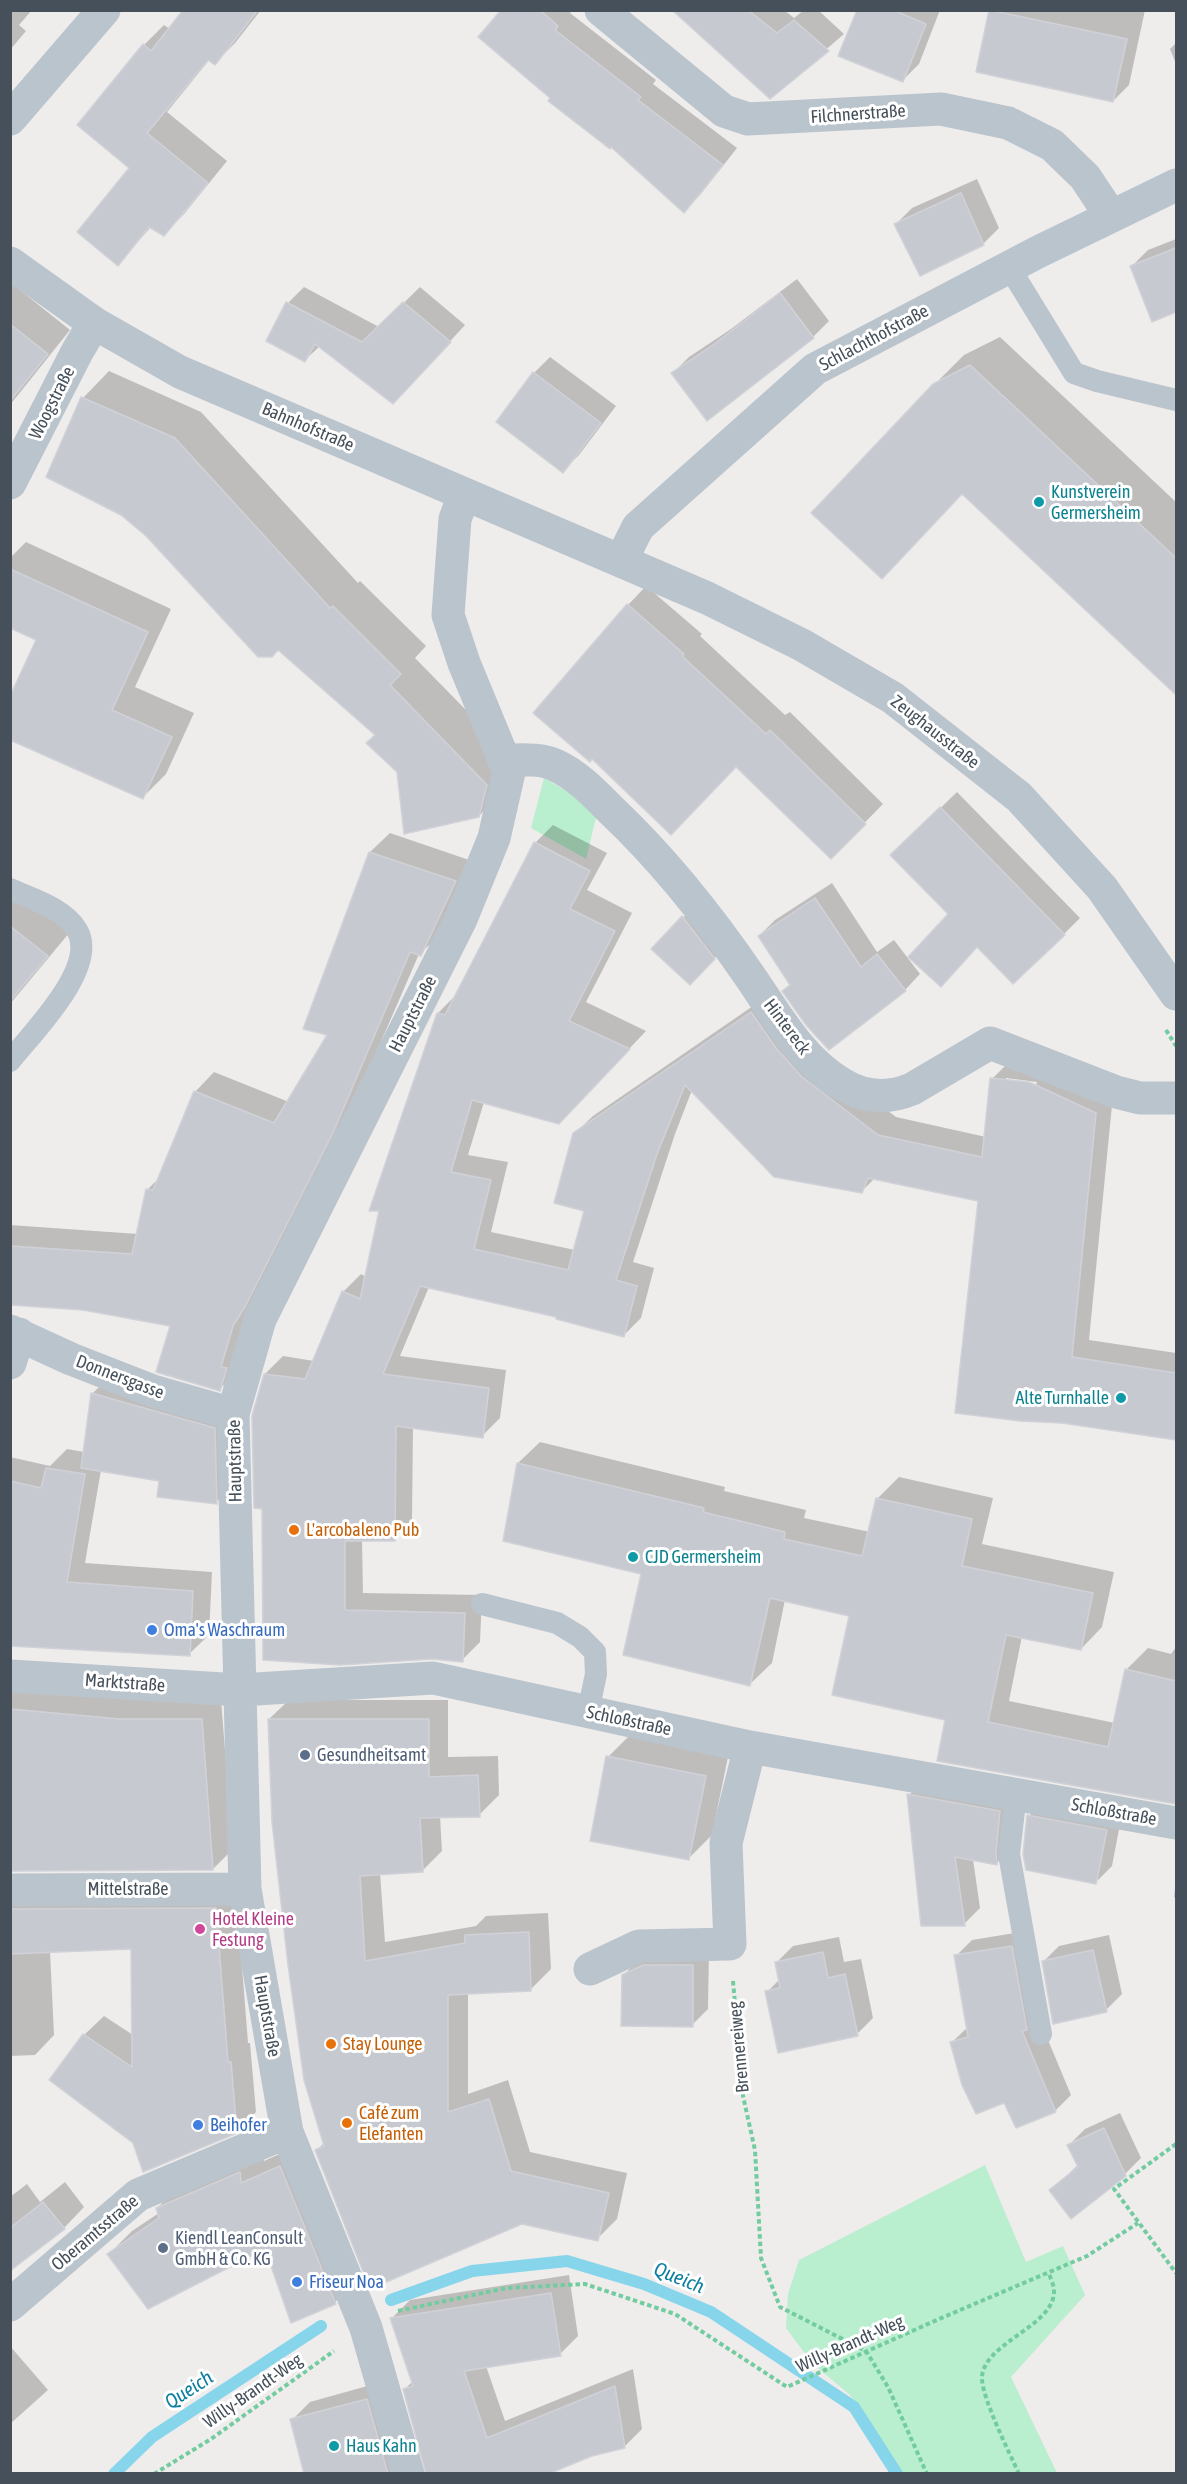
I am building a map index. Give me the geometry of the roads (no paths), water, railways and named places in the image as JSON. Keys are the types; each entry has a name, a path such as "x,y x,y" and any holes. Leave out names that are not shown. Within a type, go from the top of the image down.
{"street":[{"path":"10,119 104,10"},
{"name":"Filchnerstraße","path":"601,10 724,111 748,120 940,109 1008,123 1052,145 1085,177 1111,216"},
{"name":"Schlachthofstraße","path":"622,559 638,527 815,369 1009,267 1176,185"},
{"name":"Bahnhofstraße","path":"10,263 94,323 180,372 464,495 622,559"},
{"name":"Woogstraße","path":"10,483 94,323"},
{"name":"Hauptstraße","path":"408,2474 379,2320 287,2132 245,1889 233,1414 260,1319 460,920 494,838 508,771 464,663 448,615 455,519 464,495"},
{"name":"Zeughausstraße","path":"622,559 802,645 893,698 929,726 1019,797 1102,888 1176,994"},
{"name":"Hintereck","path":"505,760 537,760 552,763 567,771 648,845 725,941 797,1045 821,1069 842,1084 872,1095 898,1095 990,1043 1116,1092 1140,1098 1176,1098"},
{"name":"Donnersgasse","path":"13,1343 71,1359 153,1391 233,1414"},
{"name":"Marktstraße","path":"10,1676 240,1690"},
{"name":"Schloßstraße","path":"240,1690 433,1678 750,1748 1176,1823"},
{"path":"590,1969 639,1946 730,1944 726,1843 750,1748"},
{"name":"Mittelstraße","path":"10,1890 245,1889"},
{"name":"Oberamtsstraße","path":"10,2306 138,2195 287,2132"}],"lane":[{"path":"1009,267 1074,373 1097,381 1176,400"},
{"path":"10,889 60,913 77,930 83,950 67,988 10,1061"},
{"path":"482,1604 557,1623 580,1637 595,1652 596,1674 588,1712"},
{"path":"1016,1794 1009,1854 1041,2034"}],"waterway":[{"name":"Queich","path":"391,2300 472,2271 567,2261 644,2284 711,2312 854,2407 897,2474"},
{"name":"Queich","path":"114,2474 152,2437 321,2326"}],"place":[{"name":"Kunstverein Germersheim","path":"1039,502"},
{"name":"Alte Turnhalle","path":"1121,1398"},
{"name":"L'arcobaleno Pub","path":"294,1530"},
{"name":"CJD Germersheim","path":"633,1557"},
{"name":"Oma's Waschraum","path":"152,1630"},
{"name":"Gesundheitsamt","path":"305,1755"},
{"name":"Hotel Kleine Festung","path":"200,1929"},
{"name":"Stay Lounge","path":"331,2044"},
{"name":"Café zum Elefanten","path":"347,2123"},
{"name":"Beihofer","path":"198,2125"},
{"name":"Kiendl LeanConsult GmbH & Co. KG","path":"163,2248"},
{"name":"Friseur Noa","path":"297,2282"},
{"name":"Haus Kahn","path":"334,2446"}]}
